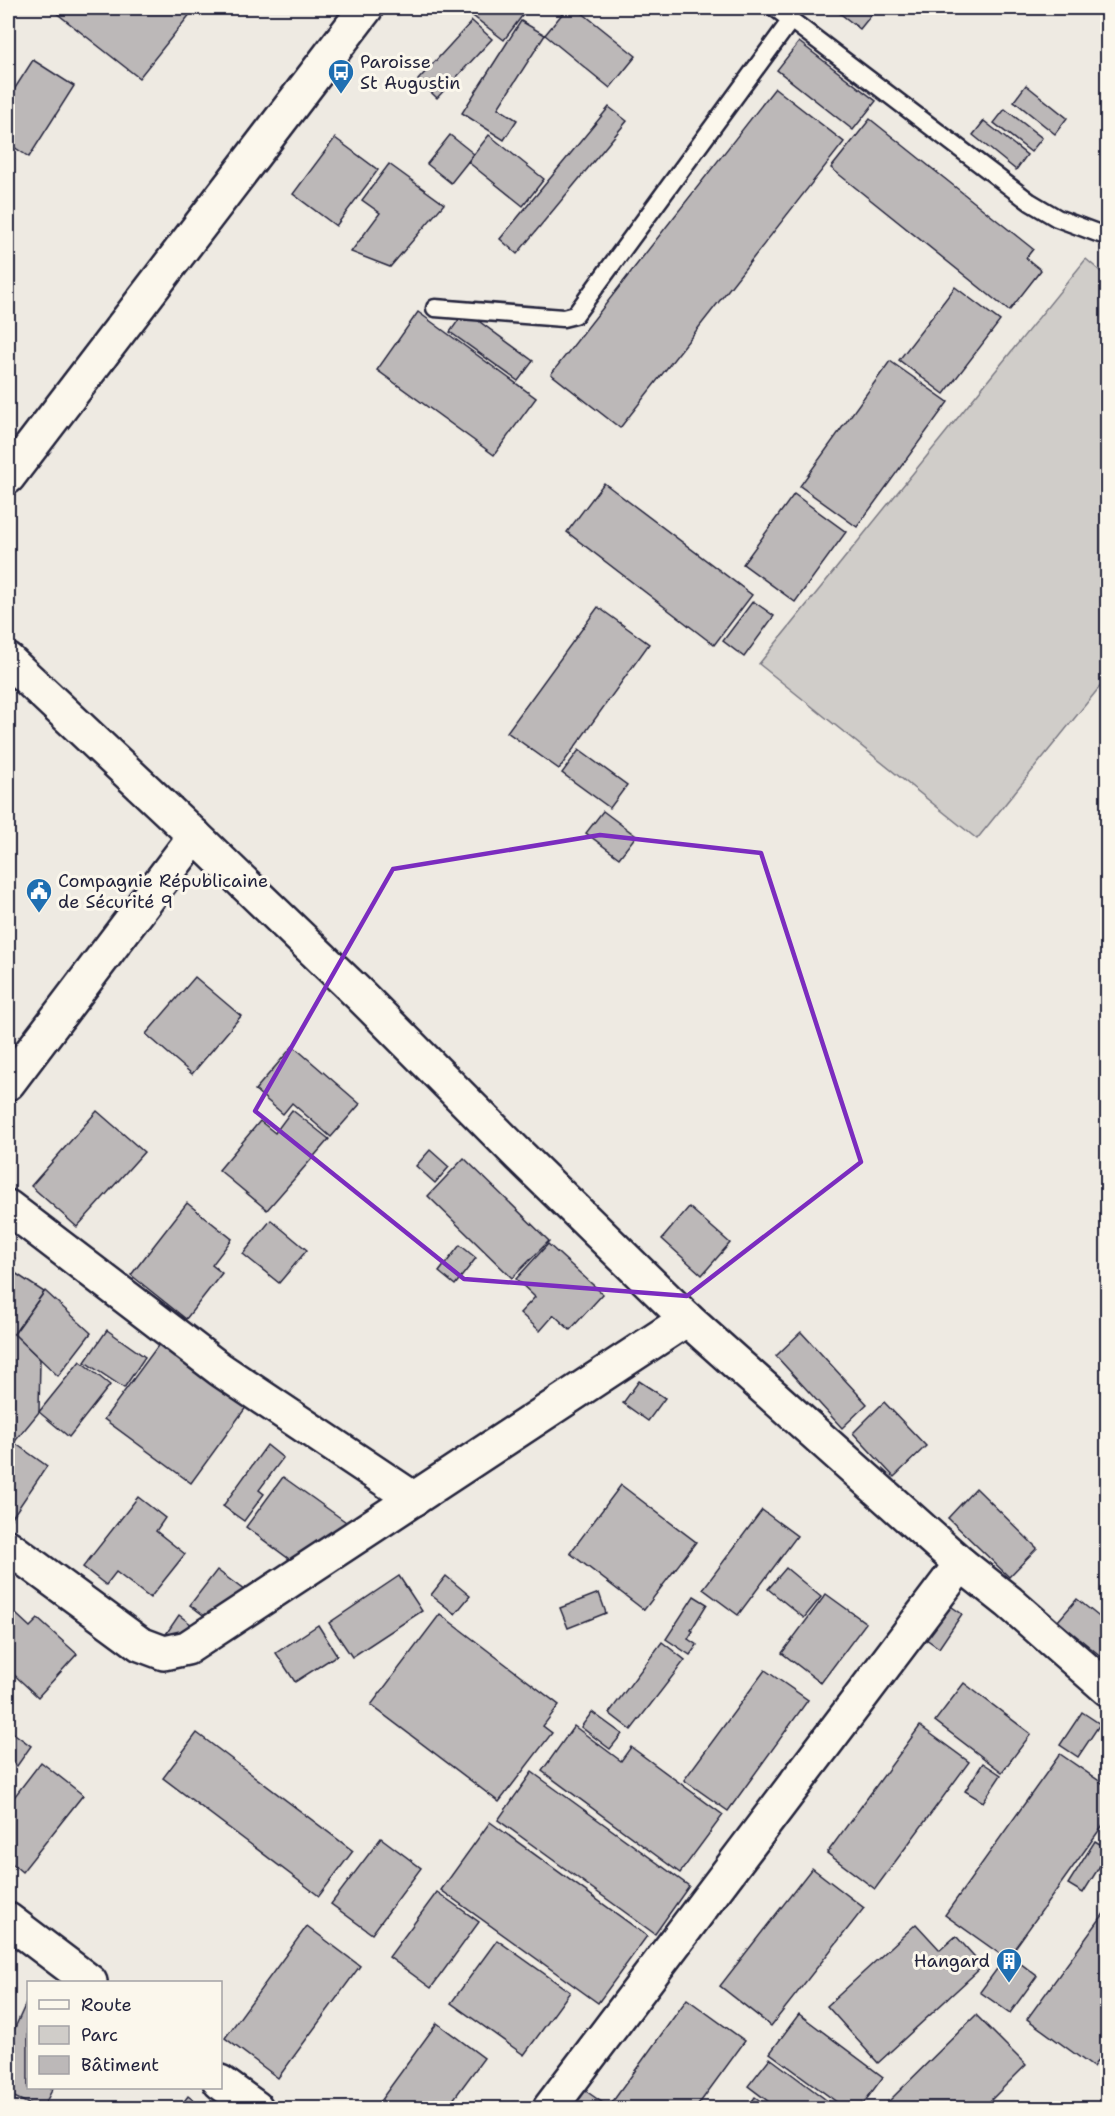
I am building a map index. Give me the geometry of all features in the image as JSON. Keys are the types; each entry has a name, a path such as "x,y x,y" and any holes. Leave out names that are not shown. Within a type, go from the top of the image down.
{"street":[{"path":"8,477 366,8"},
{"path":"8,660 359,994 520,1156 687,1318 961,1564 1009,1602 1107,1689"},
{"path":"8,1083 195,836"},
{"path":"8,1207 221,1370 414,1499"},
{"path":"8,1547 140,1644 164,1653 187,1648 687,1318"},
{"path":"550,2109 961,1564"},
{"path":"8,1920 87,1981"},
{"path":"222,2084 256,2109"}],"lane":[{"path":"775,8 1030,202 1057,218 1107,237"},
{"path":"435,308 563,318 575,315 791,20"}],"highlighted area":[{"path":"600,835 761,853 861,1162 687,1296 464,1279 255,1111 393,869"}],"green space":[{"path":"1086,259 1107,277 1107,678 977,839 759,664"}],"building":[{"path":"9,8 13,50 8,50"},
{"path":"50,8 195,8 139,78"},
{"path":"473,8 528,8 504,40 469,13"},
{"path":"567,8 576,8 636,56 610,88 545,35"},
{"path":"833,8 877,8 860,29"},
{"path":"472,21 492,39 437,98 418,80"},
{"path":"521,21 545,35 498,108 517,120 504,140 462,113"},
{"path":"799,42 876,101 853,130 777,70"},
{"path":"33,60 74,86 29,157 8,143 8,99"},
{"path":"1026,85 1067,118 1055,134 1014,101"},
{"path":"775,88 844,142 620,428 551,374"},
{"path":"609,107 627,121 517,254 500,239"},
{"path":"1005,109 1042,138 1031,152 994,123"},
{"path":"870,119 1033,249 1026,258 1041,270 1009,311 831,168"},
{"path":"984,121 1027,155 1016,170 973,135"},
{"path":"450,135 474,154 451,183 427,164"},
{"path":"489,135 544,179 523,206 468,162"},
{"path":"335,138 378,170 336,226 293,194"},
{"path":"389,164 444,204 390,267 351,252 380,213 362,200"},
{"path":"955,287 1000,321 944,394 899,360"},
{"path":"465,311 533,361 518,381 450,332"},
{"path":"418,312 536,398 494,455 377,370"},
{"path":"890,361 948,402 857,527 800,486"},
{"path":"604,483 752,595 714,645 567,532"},
{"path":"794,494 846,532 795,602 743,564"},
{"path":"753,601 774,616 744,657 723,641"},
{"path":"598,607 649,644 559,769 507,732"},
{"path":"579,750 627,785 610,808 562,773"},
{"path":"603,811 636,836 619,858 586,833"},
{"path":"195,977 241,1016 192,1074 146,1034"},
{"path":"293,1046 360,1104 331,1137 292,1103 283,1114 255,1090"},
{"path":"292,1110 329,1139 267,1210 219,1170 260,1121 275,1133"},
{"path":"97,1111 144,1152 77,1227 31,1186"},
{"path":"430,1150 449,1167 435,1183 416,1166"},
{"path":"464,1158 549,1241 512,1278 428,1196"},
{"path":"187,1203 232,1239 212,1265 222,1273 186,1319 131,1275"},
{"path":"689,1207 730,1243 702,1275 662,1239"},
{"path":"271,1220 307,1250 279,1283 243,1254"},
{"path":"548,1244 603,1294 570,1330 554,1315 540,1331 520,1313 535,1297 516,1279"},
{"path":"460,1245 476,1258 455,1285 439,1272"},
{"path":"8,1253 16,1260 8,1272"},
{"path":"15,1273 44,1292 14,1334 40,1359 39,1412 8,1450 8,1284"},
{"path":"45,1291 91,1333 58,1376 14,1334"},
{"path":"107,1330 145,1357 124,1388 85,1362"},
{"path":"168,1332 255,1395 191,1483 104,1419"},
{"path":"801,1332 867,1404 842,1428 776,1356"},
{"path":"80,1361 110,1385 69,1437 39,1412"},
{"path":"639,1381 665,1398 648,1421 623,1403"},
{"path":"884,1402 926,1446 894,1477 853,1433"},
{"path":"16,1444 47,1466 11,1519 8,1517 8,1456"},
{"path":"267,1445 283,1458 259,1490 264,1494 244,1521 223,1506"},
{"path":"283,1477 349,1524 304,1570 246,1527"},
{"path":"621,1485 696,1542 644,1610 570,1553"},
{"path":"976,1488 1037,1548 1009,1577 948,1518"},
{"path":"138,1497 165,1518 156,1531 185,1554 150,1598 116,1572 106,1585 83,1567"},
{"path":"762,1510 797,1536 738,1615 703,1589"},
{"path":"786,1568 821,1597 804,1618 768,1589"},
{"path":"217,1570 245,1591 218,1626 190,1605"},
{"path":"399,1576 422,1611 352,1657 329,1623"},
{"path":"446,1576 470,1596 455,1614 431,1595"},
{"path":"599,1593 606,1613 568,1628 560,1608"},
{"path":"826,1594 866,1623 821,1683 782,1653"},
{"path":"694,1596 707,1604 688,1639 697,1645 690,1655 666,1639"},
{"path":"1077,1599 1108,1624 1108,1662 1058,1621"},
{"path":"942,1600 962,1614 939,1648 919,1634"},
{"path":"16,1614 30,1627 38,1619 77,1654 38,1697 8,1669 8,1624"},
{"path":"440,1614 559,1705 543,1726 552,1733 499,1802 371,1705"},
{"path":"179,1615 200,1631 164,1637"},
{"path":"318,1625 337,1655 295,1682 276,1653"},
{"path":"662,1642 685,1660 631,1730 609,1713"},
{"path":"765,1670 808,1700 728,1811 684,1780"},
{"path":"964,1683 1031,1734 1002,1772 935,1721"},
{"path":"592,1712 622,1734 610,1749 581,1727"},
{"path":"1082,1712 1100,1724 1078,1757 1060,1745"},
{"path":"574,1726 621,1761 631,1747 723,1815 680,1873 542,1771"},
{"path":"920,1726 969,1762 875,1889 827,1853"},
{"path":"12,1732 31,1746 17,1766 8,1759 8,1738"},
{"path":"197,1733 353,1851 319,1896 163,1778"},
{"path":"1060,1754 1108,1787 1108,1818 1007,1959 945,1915"},
{"path":"41,1762 83,1795 22,1872 8,1860 8,1805"},
{"path":"983,1763 1001,1775 983,1802 965,1791"},
{"path":"532,1772 689,1886 655,1934 498,1820"},
{"path":"490,1822 647,1936 598,2003 441,1890"},
{"path":"381,1838 421,1868 372,1934 331,1904"},
{"path":"1095,1841 1108,1849 1108,1853 1083,1893 1068,1884"},
{"path":"812,1868 864,1908 771,2026 720,1986"},
{"path":"437,1892 479,1922 431,1988 389,1957"},
{"path":"1108,1908 1108,2046 1093,2067 1027,2019"},
{"path":"916,1924 940,1950 956,1936 983,1966 878,2063 827,2006"},
{"path":"307,1926 360,1966 278,2078 225,2038"},
{"path":"497,1940 570,1992 524,2055 451,2003"},
{"name":"Hangard","path":"1008,1954 1037,1976 1010,2013 980,1992"},
{"path":"687,1999 745,2041 696,2108 608,2108"},
{"path":"27,2001 27,2089 52,2089 43,2108 37,2108 8,2094 8,2043"},
{"path":"799,2014 883,2077 860,2108 845,2108 770,2053"},
{"path":"976,2015 1026,2065 983,2108 882,2108"},
{"path":"437,2023 484,2058 447,2108 375,2108"},
{"path":"770,2058 837,2108 777,2108 748,2086"},
{"path":"566,2077 610,2108 543,2108"},
{"path":"188,2096 203,2108 179,2108"},
{"path":"755,2097 770,2108 747,2108"}],"place":[{"name":"Paroisse St Augustin","path":"341,95"},
{"name":"Compagnie Républicaine de Sécurité 9","path":"39,914"},
{"name":"Hangard","path":"1009,1984"}]}
